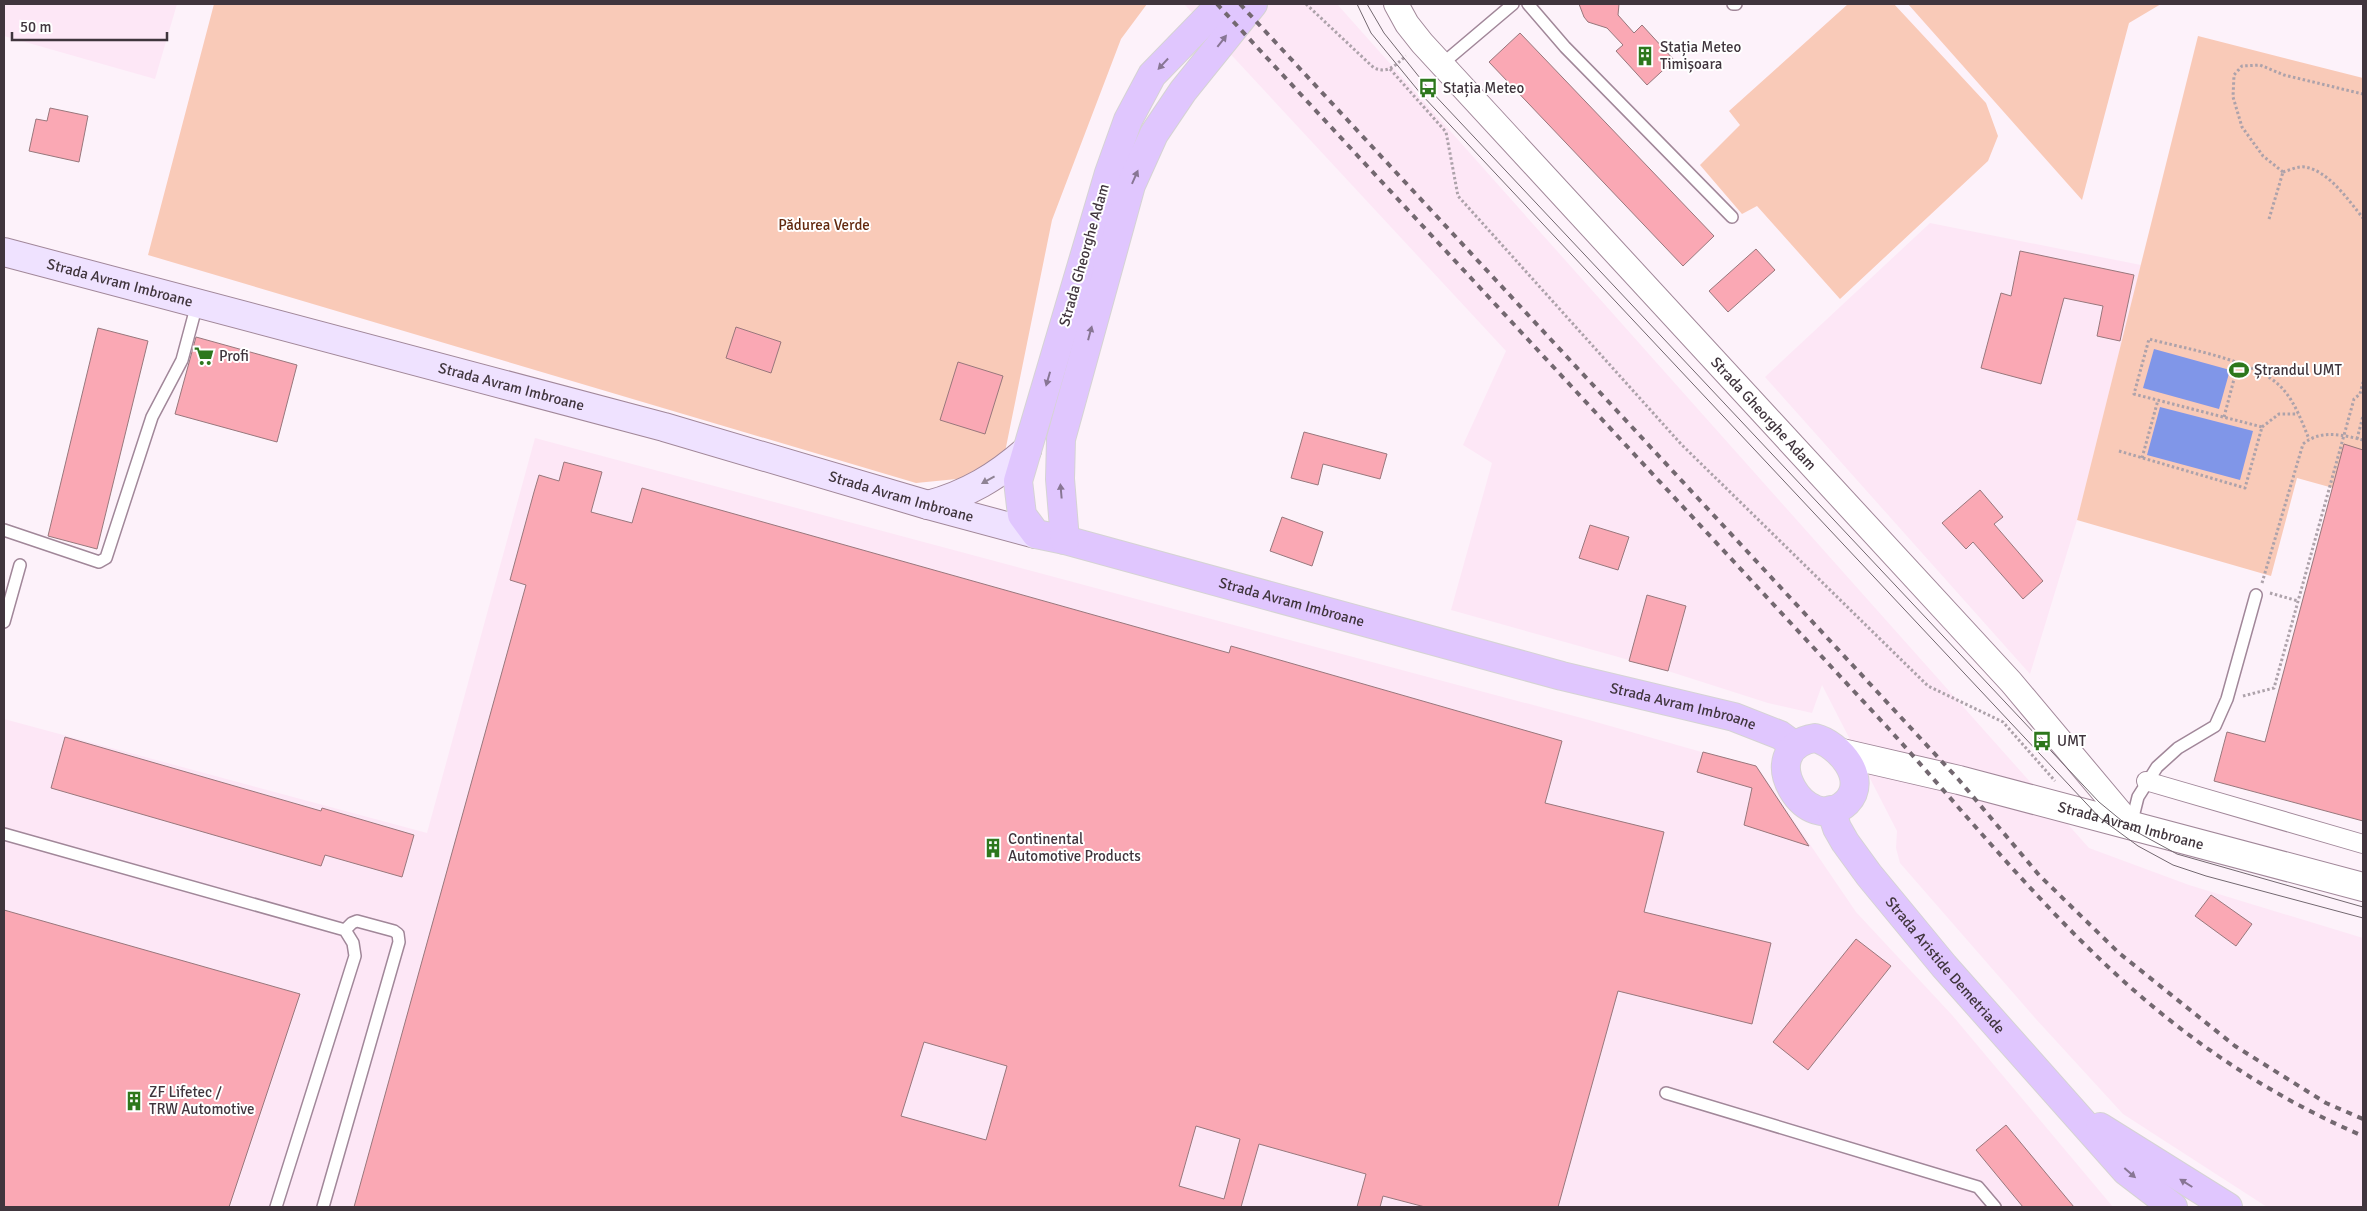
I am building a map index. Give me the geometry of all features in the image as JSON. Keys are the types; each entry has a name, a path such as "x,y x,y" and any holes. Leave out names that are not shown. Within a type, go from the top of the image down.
{"main road":[{"name":"Strada Gheorghe Adam","path":"1036,534 1022,516 1018,481 1109,173 1128,120 1152,75 1221,4"},
{"name":"Strada Gheorghe Adam","path":"1064,540 1060,479 1061,439 1131,185 1154,134 1183,91 1253,4"},
{"name":"Strada Avram Imbroane","path":"4,252 664,427 928,505 1064,540 1562,676 1734,717 1780,735 1795,746"},
{"path":"928,505 958,497 1000,473 1027,450"},
{"path":"1815,738 1832,745 1842,754 1849,763 1854,786 1847,801 1831,810 1820,811 1802,803 1793,792 1786,766 1788,756 1795,746 1815,738"},
{"name":"Strada Aristide Demetriade","path":"1831,810 1845,842 1869,875 1944,966 2042,1079 2074,1111 2126,1171 2173,1207"},
{"name":"Strada Aristide Demetriade","path":"2074,1111 2228,1207"}],"street":[{"name":"Strada Gheorghe Adam","path":"1396,4 1407,24 1422,43 1701,348 2011,682 2131,825"},
{"name":"Strada Avram Imbroane","path":"1842,754 1898,768 1952,778 2363,887"},
{"path":"1854,786 1898,768"},
{"path":"2146,781 2363,844"}],"lane":[{"path":"1442,64 1513,4"},
{"path":"1528,4 1565,47 1732,217"},
{"path":"4,530 100,562 106,558 152,417 182,360 197,304"},
{"path":"4,622 20,565"},
{"path":"2131,825 2138,797 2146,781 2166,758 2215,726 2227,699 2258,592"},
{"path":"4,834 345,930 353,943 355,956 276,1207"},
{"path":"323,1207 399,942 398,934 394,931 357,921 345,930"},
{"path":"1666,1093 1978,1187 1995,1207"}],"path":[{"path":"1306,4 1374,68 1384,72 1422,43"},
{"path":"2283,172 2263,156 2242,127 2232,97 2234,75 2242,66 2260,64 2284,75 2363,94"},
{"path":"1390,69 1446,132 1458,196 1682,444 1928,686 2003,722 2055,781"},
{"path":"2283,172 2305,167 2319,173 2343,195 2363,218"},
{"path":"2270,220 2283,172"},
{"path":"2262,428 2134,394 2149,339 2261,372 2281,387 2298,414 2309,439"},
{"path":"2224,418 2238,364"},
{"path":"2227,699 2274,688 2354,399 2360,394 2363,382"},
{"path":"2142,458 2158,400"},
{"path":"2119,451 2245,488 2262,428 2279,414 2298,414"},
{"path":"2357,439 2363,416"},
{"path":"2298,601 2258,592 2299,451 2309,439 2326,434 2363,440"}],"shaded area":[{"path":"4,4 177,4 155,79 4,36"},
{"path":"1184,4 1337,4 2089,848 2189,885 2363,938 2363,1207 2267,1207 2123,1114 2035,1018 1900,863 1896,848 1897,831 1822,685 1812,713 1768,703 1668,671 1451,610 1492,463 1463,445 1506,351"},
{"path":"1930,223 2141,265 2077,520 2030,674 1765,377"},
{"name":"Continental Automotive Products","path":"535,438 1589,720 1758,768 1856,912 1952,1015 2113,1207 4,1207 4,719 427,833"}],"green space":[{"name":"Pădurea Verde","path":"214,4 1147,4 1121,39 1052,220 1004,457 977,477 916,483 148,255"},
{"path":"1848,4 1894,4 1986,103 1998,136 1988,161 1840,299 1757,206 1742,214 1700,165 1740,125 1729,111"},
{"path":"1908,4 2161,4 2129,23 2082,200"},
{"name":"Ștrandul UMT","path":"2198,36 2363,78 2363,481 2337,474 2333,488 2297,478 2271,576 2077,520"}],"water":[{"path":"2154,349 2230,370 2219,409 2143,388"},
{"path":"2160,407 2253,431 2240,480 2147,455"}],"building":[{"name":"Stația Meteo Timișoara","path":"1579,4 1619,4 1618,15 1634,33 1642,25 1674,60 1647,85 1616,51 1623,45 1607,28 1588,22"},
{"path":"1520,33 1714,236 1683,266 1489,62"},
{"path":"50,108 88,116 79,162 29,151 36,119 47,121"},
{"path":"1756,249 1775,270 1728,312 1709,291"},
{"path":"2020,251 2134,275 2120,341 2097,336 2103,306 2064,298 2041,384 1981,368 2001,293 2011,296"},
{"path":"736,327 781,342 771,373 726,358"},
{"path":"98,328 148,341 97,549 48,536"},
{"path":"196,337 297,365 277,442 175,414"},
{"path":"958,362 1003,376 985,434 940,420"},
{"path":"1304,432 1387,454 1380,479 1323,464 1318,485 1291,478"},
{"path":"2344,444 2363,450 2363,821 2214,781 2227,732 2265,742"},
{"name":"Continental Automotive Products","path":"564,462 602,472 591,512 632,523 642,488 1229,653 1231,646 1562,741 1545,803 1664,832 1644,912 1771,943 1752,1024 1618,991 1558,1207 1425,1207 1383,1196 1380,1207 1357,1207 1366,1174 1259,1144 1241,1207 354,1207 526,585 510,580 534,492 539,475 559,481","holes":["924,1042 1007,1066 986,1140 901,1116","1196,1126 1240,1139 1224,1199 1179,1186"]},
{"path":"1980,490 2003,517 1994,524 2043,581 2023,599 1973,542 1966,549 1942,523"},
{"path":"1282,517 1323,532 1312,566 1270,551"},
{"path":"1590,525 1629,537 1618,570 1579,558"},
{"path":"1647,595 1686,606 1668,671 1629,661"},
{"path":"65,737 321,811 322,808 414,835 402,877 325,855 321,866 51,788"},
{"path":"1703,752 1756,766 1809,846 1744,825 1752,788 1697,772"},
{"path":"2211,895 2252,924 2236,946 2195,916"},
{"name":"ZF Lifetec / TRW Automotive","path":"4,910 300,994 229,1207 4,1207"},
{"path":"1856,939 1891,966 1808,1070 1773,1042"},
{"path":"2006,1125 2074,1207 2023,1207 1976,1150"}],"tram line":[{"path":"1357,4 1371,33 1421,94 2100,818 2138,846 2173,865 2206,876 2363,918"},
{"path":"1367,4 1384,33 1428,88 2099,802 2133,830 2177,854 2363,907"}],"railway":[{"path":"1217,4 1888,728 2040,898 2103,963 2163,1015 2245,1074 2303,1107 2363,1136"},
{"path":"1240,4 1959,780 2039,875 2119,953 2235,1046 2326,1103 2363,1119"}],"place":[{"name":"Stația Meteo Timișoara","path":"1645,56"},
{"name":"Stația Meteo","path":"1428,88"},
{"name":"Profi","path":"204,356"},
{"name":"Ștrandul UMT","path":"2239,370"},
{"name":"UMT","path":"2042,741"},
{"name":"Continental Automotive Products","path":"993,848"},
{"name":"ZF Lifetec / TRW Automotive","path":"134,1101"}]}
